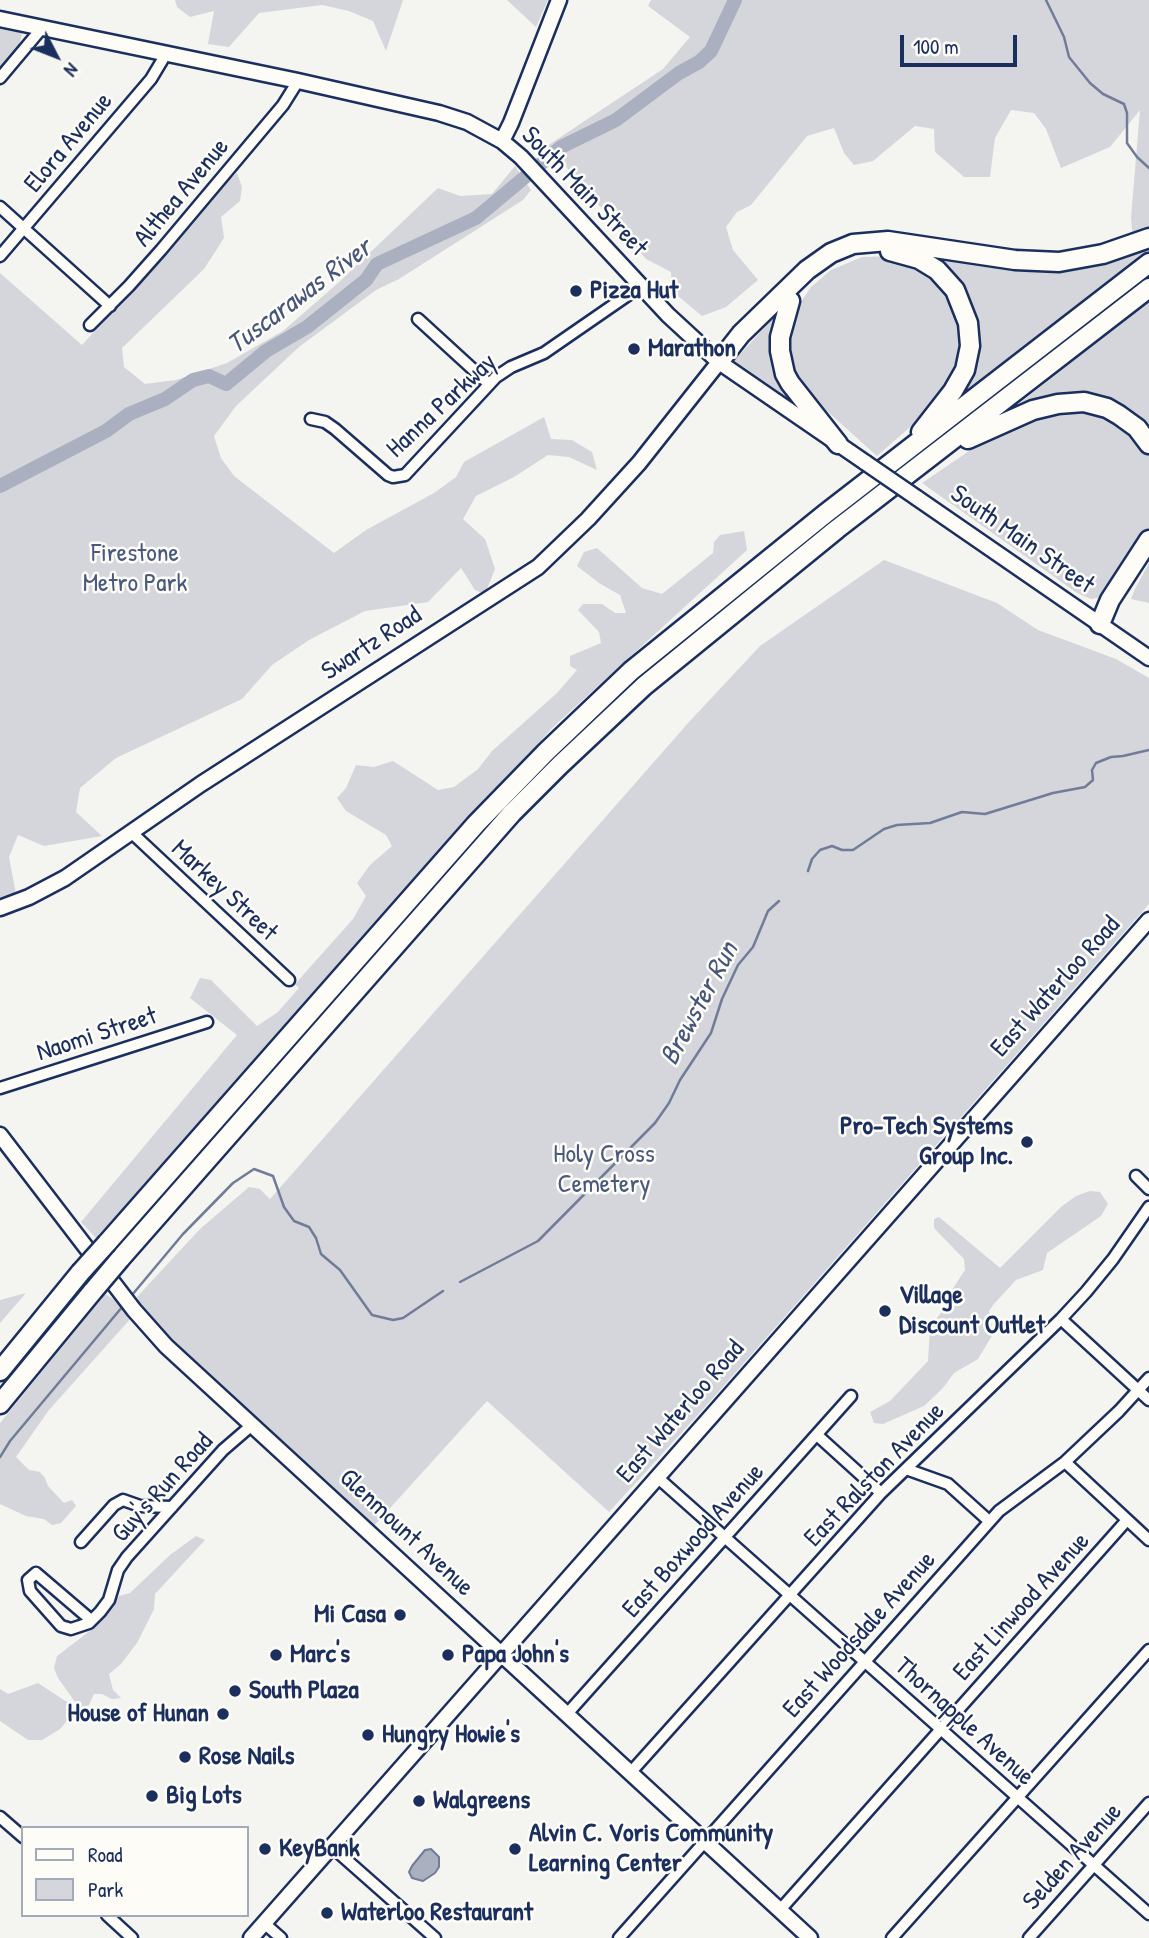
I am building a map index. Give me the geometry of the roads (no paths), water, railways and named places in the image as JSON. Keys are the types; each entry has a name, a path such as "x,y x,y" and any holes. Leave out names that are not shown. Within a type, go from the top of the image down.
{"highway":[{"path":"719,362 741,334 807,270 831,253 853,244 888,241 1015,260 1059,262 1103,254 1149,238"},
{"path":"719,362 739,348 827,266 851,255 871,251 894,251 919,259 937,270 955,290 965,311 970,335 964,370 953,391 905,453"},
{"path":"0,1371 80,1273 454,848 522,775 631,671 825,513 1149,263"},
{"path":"0,1404 120,1259 512,813 560,765 644,686 837,529 1149,288"},
{"path":"790,301 780,337 785,374 838,444"},
{"path":"936,453 1032,410 1074,402 1096,405 1119,415 1137,428 1149,444"},
{"path":"1100,624 1110,600 1149,540"},
{"path":"1100,624 1117,606 1149,560"}],"main road":[{"path":"502,141 559,0"},
{"name":"South Main Street","path":"0,19 439,113 467,122 502,141 549,186 668,316 719,362 1149,658"},
{"name":"Swartz Road","path":"0,908 50,887 359,681 497,596 538,567 588,519 639,463 719,362"},
{"name":"East Waterloo Road","path":"251,1938 1149,920"},
{"name":"Glenmount Avenue","path":"0,1135 134,1310 178,1357 810,1938"}],"street":[{"path":"0,78 42,28"},
{"name":"Elora Avenue","path":"0,256 151,79 166,54"},
{"name":"Althea Avenue","path":"90,325 153,259 283,105 298,81"},
{"path":"0,207 110,306"},
{"name":"Hanna Parkway","path":"311,419 325,422 383,472 400,477 410,471 489,384 511,367 544,353 641,286"},
{"path":"418,319 489,384"},
{"name":"Markey Street","path":"131,832 289,980"},
{"name":"Naomi Street","path":"0,1088 207,1022"},
{"path":"1136,1176 1149,1189"},
{"name":"East Ralston Avenue","path":"631,1772 881,1493 1061,1319 1114,1259 1149,1208"},
{"path":"1061,1319 1149,1400"},
{"name":"East Woodsdale Avenue","path":"620,1938 989,1521 1065,1462 1149,1378"},
{"name":"East Boxwood Avenue","path":"568,1714 851,1395"},
{"name":"Guy's Run Road","path":"92,1620 109,1600 118,1570 127,1557 223,1450 253,1426"},
{"path":"817,1435 881,1493"},
{"path":"1065,1462 1149,1541"},
{"path":"906,1469 948,1484 989,1521"},
{"name":"Thornapple Avenue","path":"657,1477 1149,1914"},
{"path":"80,1542 114,1505 123,1500 140,1506 172,1507"},
{"name":"East Linwood Avenue","path":"780,1910 1127,1520"},
{"path":"36,1573 92,1620 70,1629 61,1626 30,1591 28,1580 36,1573"},
{"path":"892,1938 1149,1650"},
{"name":"Selden Avenue","path":"1029,1938 1149,1803"},
{"path":"0,1816 21,1836"},
{"path":"332,1847 435,1938"},
{"path":"109,1917 132,1938"},
{"path":"264,1923 281,1938"}],"water":[{"path":"431,1849 439,1857 439,1867 423,1881 412,1878 409,1872 412,1866 425,1850"}],"waterway":[{"name":"Tuscarawas River","path":"0,486 106,431 129,414 165,399 193,380 209,376 226,384 266,351 307,327 366,280 377,264 476,218 561,147 616,120 679,73 699,62 711,51 735,0"},
{"name":"Brewster Run","path":"1046,0 1064,37 1069,57 1090,83 1103,94 1124,104 1127,113 1127,143 1149,168"},
{"name":"Brewster Run","path":"808,871 812,859 820,850 832,846 853,850 884,829 897,825 930,823 962,812 985,814 1053,793 1085,787 1093,780 1092,770 1096,763 1111,757 1149,750"},
{"name":"Brewster Run","path":"460,1282 538,1241 655,1123 711,1033 722,999 738,965 753,947 768,911 779,901"},
{"name":"Brewster Run","path":"132,1295 183,1234 233,1183 254,1169 273,1176 284,1207 294,1221 309,1227 321,1254 340,1270 372,1315 393,1320 403,1318 443,1291"},
{"name":"Brewster Run","path":"0,1457 10,1441 123,1306"}],"place":[{"name":"Pizza Hut","path":"576,291"},
{"name":"Marathon","path":"634,349"},
{"name":"Pro-Tech Systems Group Inc.","path":"1027,1142"},
{"name":"Village Discount Outlet","path":"885,1311"},
{"name":"Mi Casa","path":"400,1615"},
{"name":"Marc's","path":"276,1655"},
{"name":"Papa John's","path":"448,1655"},
{"name":"South Plaza","path":"235,1691"},
{"name":"House of Hunan","path":"223,1714"},
{"name":"Hungry Howie's","path":"368,1735"},
{"name":"Rose Nails","path":"185,1757"},
{"name":"Big Lots","path":"152,1796"},
{"name":"Walgreens","path":"419,1801"},
{"name":"KeyBank","path":"265,1849"},
{"name":"Alvin C. Voris Community Learning Center","path":"515,1849"},
{"name":"Waterloo Restaurant","path":"327,1913"}],"park label":[{"name":"Firestone Metro Park","path":"135,569"},
{"name":"Holy Cross Cemetery","path":"604,1170"}]}
